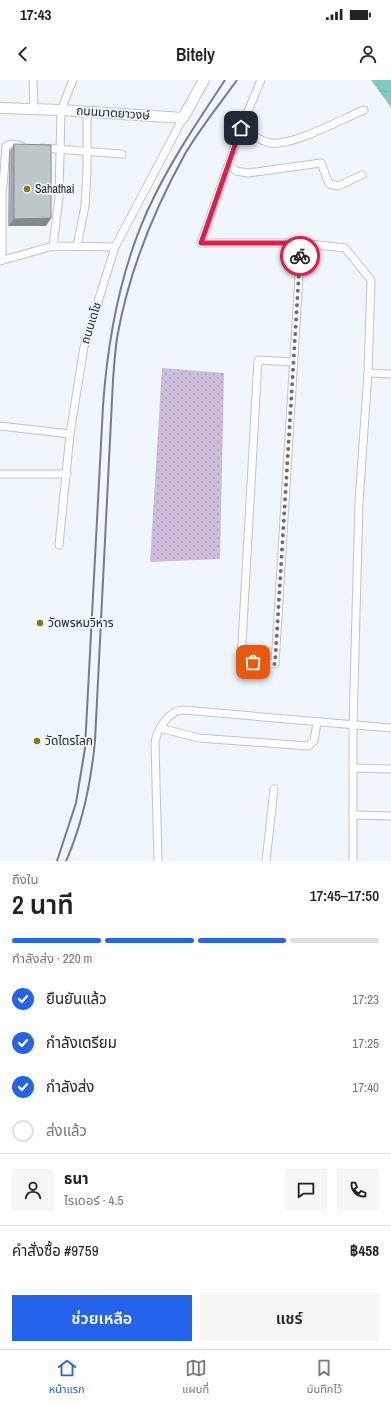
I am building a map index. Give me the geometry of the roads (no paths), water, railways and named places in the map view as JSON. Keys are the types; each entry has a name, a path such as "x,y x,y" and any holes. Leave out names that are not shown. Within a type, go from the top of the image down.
{"main road":[{"path":"183,118 204,80"},
{"name":"ถนนมาตยาวงษ์","path":"0,108 87,111 183,118"}],"street":[{"path":"33,80 34,110"},
{"path":"54,246 59,198 61,110 73,80"},
{"path":"261,80 241,128 201,243 301,243 346,248 371,280 368,373 359,502 353,768 353,861"},
{"path":"241,128 260,140 281,144 364,110"},
{"path":"77,246 85,206 87,111"},
{"name":"ถนนเดโช","path":"59,545 70,434 84,347 115,247 183,118"},
{"path":"115,247 54,246 1,260 1,191 6,146 11,144 122,154"},
{"path":"229,164 236,171 248,174 321,163 329,184 338,186 362,175"},
{"path":"294,362 258,360 241,662 275,664 294,362 301,243"},
{"path":"368,373 391,374"},
{"path":"0,426 70,434"},
{"path":"0,474 67,474"},
{"path":"158,861 155,743 160,728 167,719 180,710 317,723 391,728"},
{"path":"160,728 199,738 308,746 314,741 317,723"},
{"path":"353,768 391,769"},
{"path":"266,861 274,789"},
{"path":"353,815 391,816"}],"water":[{"path":"371,80 391,80 391,109 390,106"}],"railway":[{"path":"57,861 76,803 85,748 103,406 105,379 118,299 133,247 154,197 179,152 225,80"},
{"path":"66,861 82,817 91,772 95,741 113,380 116,343 122,314 135,267 153,220 174,175 197,135 237,80"}],"place":[{"name":"Sahathai","path":"27,189"},
{"name":"วัดพรหมวิหาร","path":"40,623"},
{"name":"วัดไตรโลก","path":"37,741"}]}
